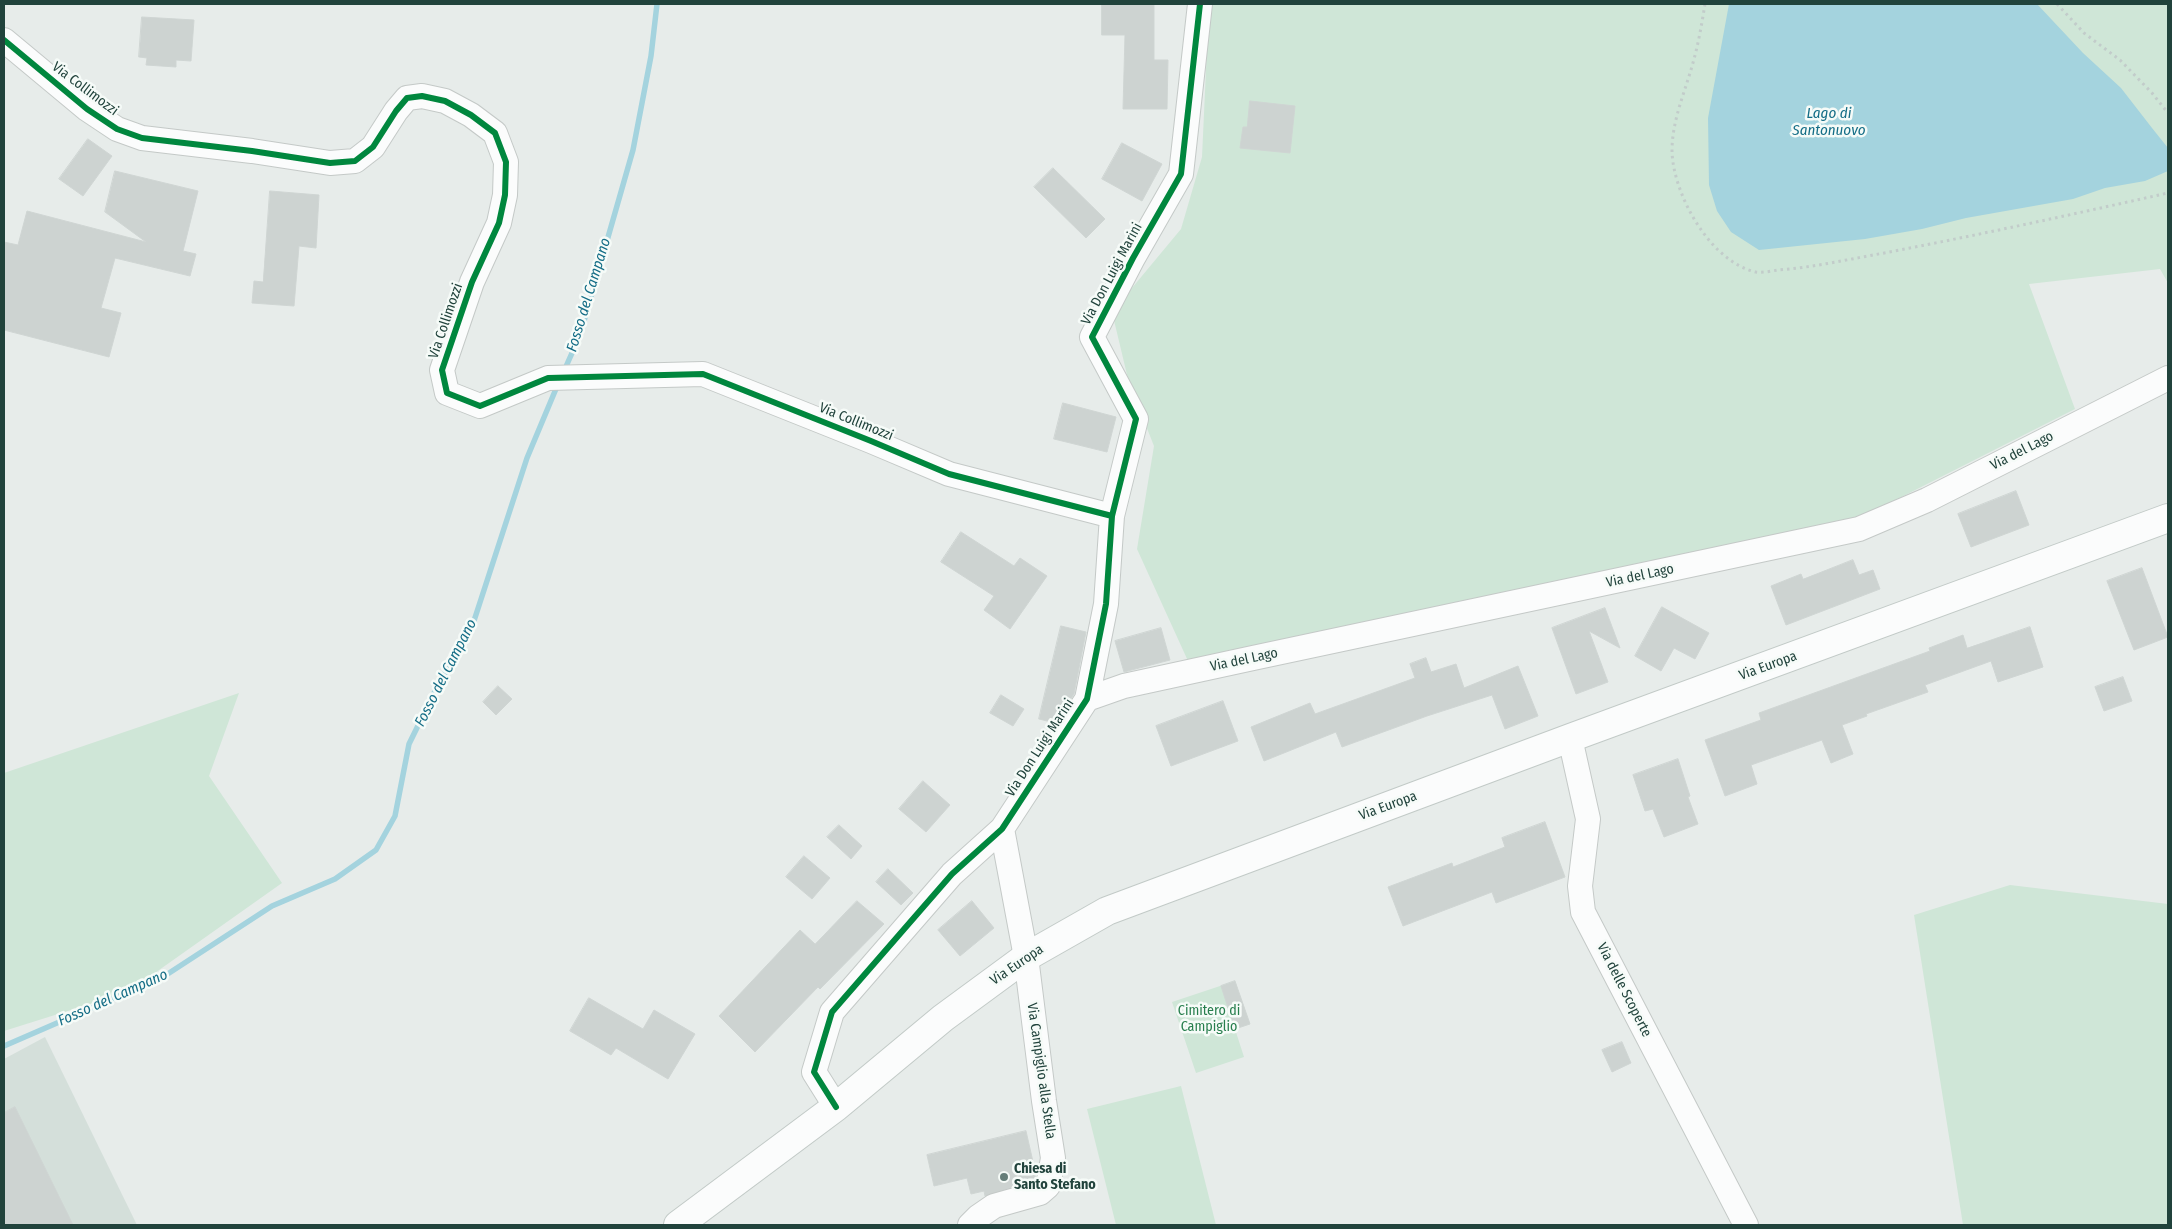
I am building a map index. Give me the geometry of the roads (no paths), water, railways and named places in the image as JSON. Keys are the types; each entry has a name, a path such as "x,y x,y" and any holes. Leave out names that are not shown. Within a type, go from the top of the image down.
{"main road":[{"name":"Via Europa","path":"678,1225 836,1106 943,1018 1026,957 1107,911 2168,518"}],"street":[{"name":"Via Don Luigi Marini","path":"836,1106 814,1072 832,1012 952,874 1002,829 1086,700 1106,604 1112,516 1136,419 1092,338 1133,258 1181,174 1200,4"},
{"name":"Via Collimozzi","path":"4,40 87,109 117,129 142,138 252,151 330,163 355,162 372,147 407,98 422,96 445,101 471,115 495,133 506,162 505,195 499,222 472,282 442,370 447,393 480,406 548,378 703,374 949,474 1112,516"},
{"name":"Via del Lago","path":"1086,700 1124,686 1859,529 1927,500 2168,378"},
{"name":"Via delle Scoperte","path":"1570,738 1588,818 1580,886 1584,912 1746,1225"},
{"name":"Via Campiglio alla Stella","path":"970,1225 994,1206 1040,1192 1048,1186 1053,1158 1026,957 1002,829"}],"water":[{"name":"Lago di Santonuovo","path":"1729,4 2037,4 2083,53 2121,88 2168,148 2168,171 2145,181 2105,188 2073,199 1966,218 1922,229 1865,239 1759,250 1731,232 1717,211 1709,185 1708,118"}],"waterway":[{"name":"Fosso del Campano","path":"564,371 580,335 633,150 651,56 657,4"},
{"name":"Fosso del Campano","path":"4,1046 163,977 272,906 335,879 376,850 395,816 409,744 439,683 471,630 527,458 558,384"}],"place":[{"name":"Chiesa di Santo Stefano","path":"1004,1177"}],"park label":[{"name":"Cimitero di Campiglio","path":"1209,1020"}]}
